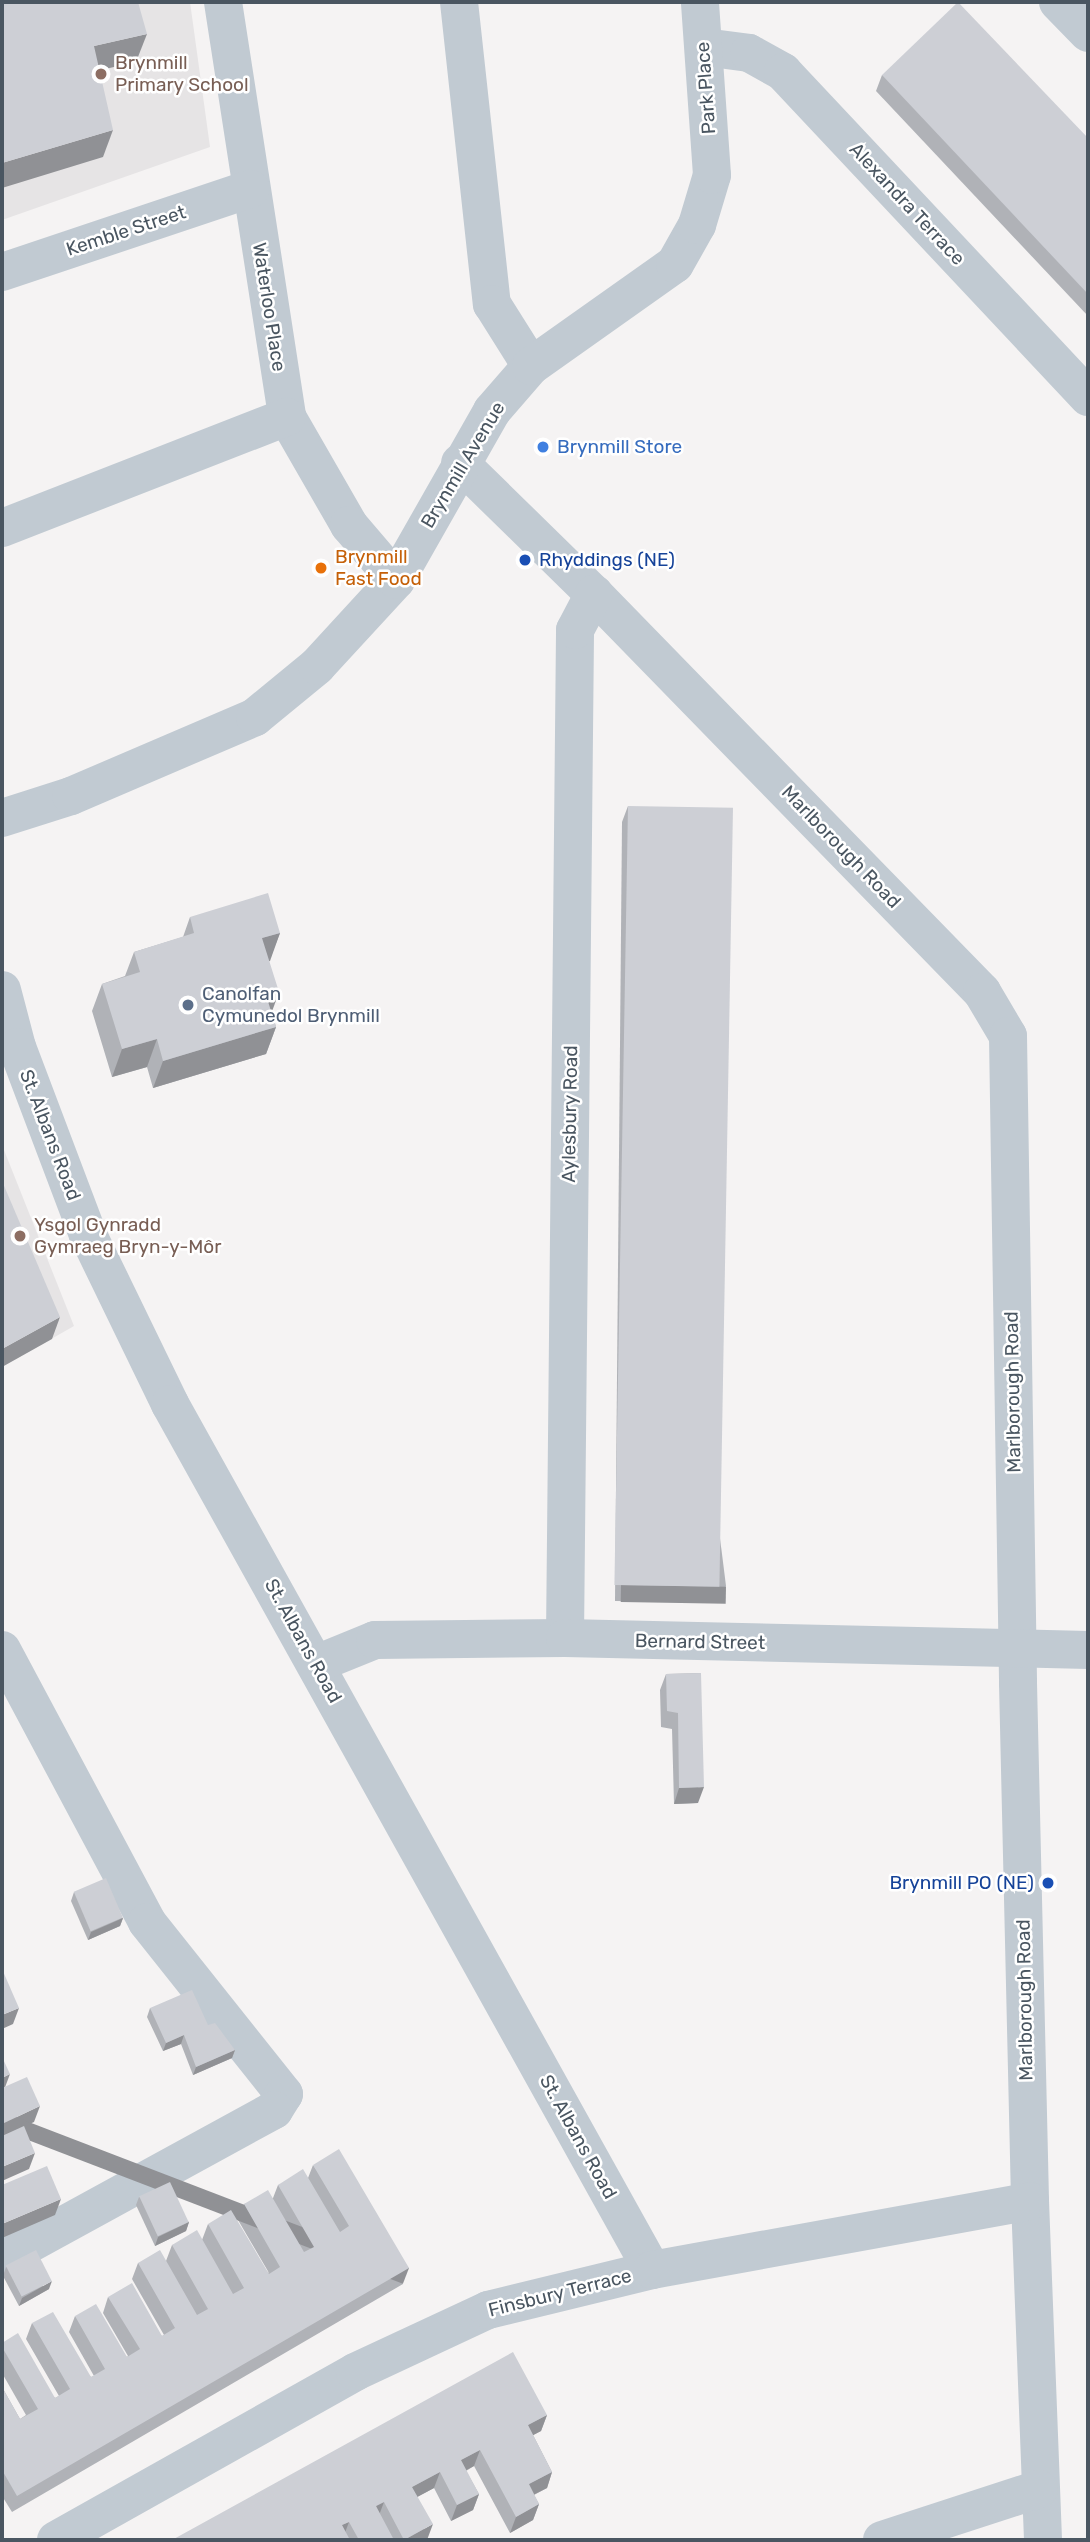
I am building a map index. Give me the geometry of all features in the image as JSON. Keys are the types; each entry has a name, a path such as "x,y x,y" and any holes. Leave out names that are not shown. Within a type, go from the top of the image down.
{"street":[{"name":"Waterloo Place","path":"223,2 287,417 349,525 396,580"},
{"path":"458,2 492,304 531,366"},
{"name":"Park Place","path":"699,2 712,175"},
{"path":"1058,2 1088,33"},
{"name":"Alexandra Terrace","path":"704,47 749,53 783,72 1088,397"},
{"name":"Brynmill Avenue","path":"2,818 71,796 255,717 317,666 396,580 460,463 492,411 531,366 675,264 697,225 712,175"},
{"name":"Kemble Street","path":"2,272 250,189"},
{"path":"2,528 287,417"},
{"name":"Marlborough Road","path":"460,463 594,594 982,992 1007,1036 1017,1650 1030,2201 1043,2540"},
{"name":"Aylesbury Road","path":"565,1639 575,630 594,594"},
{"name":"St. Albans Road","path":"2,990 17,1047 88,1235 170,1405 652,2270"},
{"name":"Bernard Street","path":"316,1664 375,1640 565,1639 1088,1650"},
{"path":"2,1650 147,1922 284,2094 274,2110 2,2259"},
{"name":"Finsbury Terrace","path":"56,2540 355,2372 488,2309 652,2270 1030,2201"},
{"path":"882,2540 1039,2489"}],"shaded area":[{"name":"Brynmill Primary School","path":"2,2 190,2 210,147 2,220"},
{"name":"Ysgol Gynradd Gymraeg Bryn-y-Môr","path":"2,1145 74,1326 2,1367"}],"building":[{"path":"2,2 138,2 147,34 94,46 113,130 2,163"},
{"path":"958,2 1088,138 1088,294 882,75"},
{"path":"628,806 733,808 719,1587 614,1585"},
{"name":"Canolfan Cymunedol Brynmill","path":"268,893 280,933 262,938 279,992 266,995 276,1027 163,1061 157,1039 122,1049 102,984 140,972 134,952 194,933 190,917"},
{"name":"Ysgol Gynradd Gymraeg Bryn-y-Môr","path":"2,1181 60,1317 2,1349"},
{"path":"701,1673 704,1787 679,1788 678,1713 667,1711 666,1674"},
{"path":"106,1878 123,1918 91,1931 74,1892"},
{"path":"2,1969 19,2008 2,2015"},
{"path":"192,1990 208,2025 215,2023 235,2050 196,2067 184,2035 166,2043 150,2008"},
{"path":"2,2057 10,2074 2,2078"},
{"path":"27,2077 40,2106 2,2124 2,2088"},
{"path":"24,2126 35,2153 2,2167 2,2136"},
{"path":"339,2149 409,2268 17,2496 2,2470 2,2387 20,2419 38,2409 2,2343 18,2333 55,2398 70,2389 32,2323 53,2312 91,2377 105,2369 75,2316 96,2304 127,2357 140,2349 108,2297 132,2283 162,2336 175,2328 138,2263 160,2250 197,2315 208,2309 172,2245 197,2230 233,2294 244,2288 208,2224 231,2210 269,2274 280,2267 244,2204 268,2190 304,2252 314,2247 278,2185 303,2169 340,2232 349,2226 313,2165"},
{"path":"47,2166 61,2199 2,2224 2,2185"},
{"path":"170,2182 189,2222 158,2236 139,2196"},
{"path":"36,2250 52,2281 22,2297 6,2265"},
{"path":"513,2352 547,2415 528,2425 552,2472 529,2484 539,2504 516,2517 480,2450 461,2460 479,2494 457,2505 440,2472 412,2487 433,2524 404,2540 384,2502 376,2506 394,2540 359,2540 349,2522 342,2525 350,2540 172,2540"}],"place":[{"name":"Brynmill Primary School","path":"101,74"},
{"name":"Brynmill Store","path":"543,447"},
{"name":"Rhyddings (NE)","path":"525,560"},
{"name":"Brynmill Fast Food","path":"321,568"},
{"name":"Canolfan Cymunedol Brynmill","path":"188,1005"},
{"name":"Ysgol Gynradd Gymraeg Bryn-y-Môr","path":"20,1236"},
{"name":"Brynmill PO (NE)","path":"1048,1883"}]}
